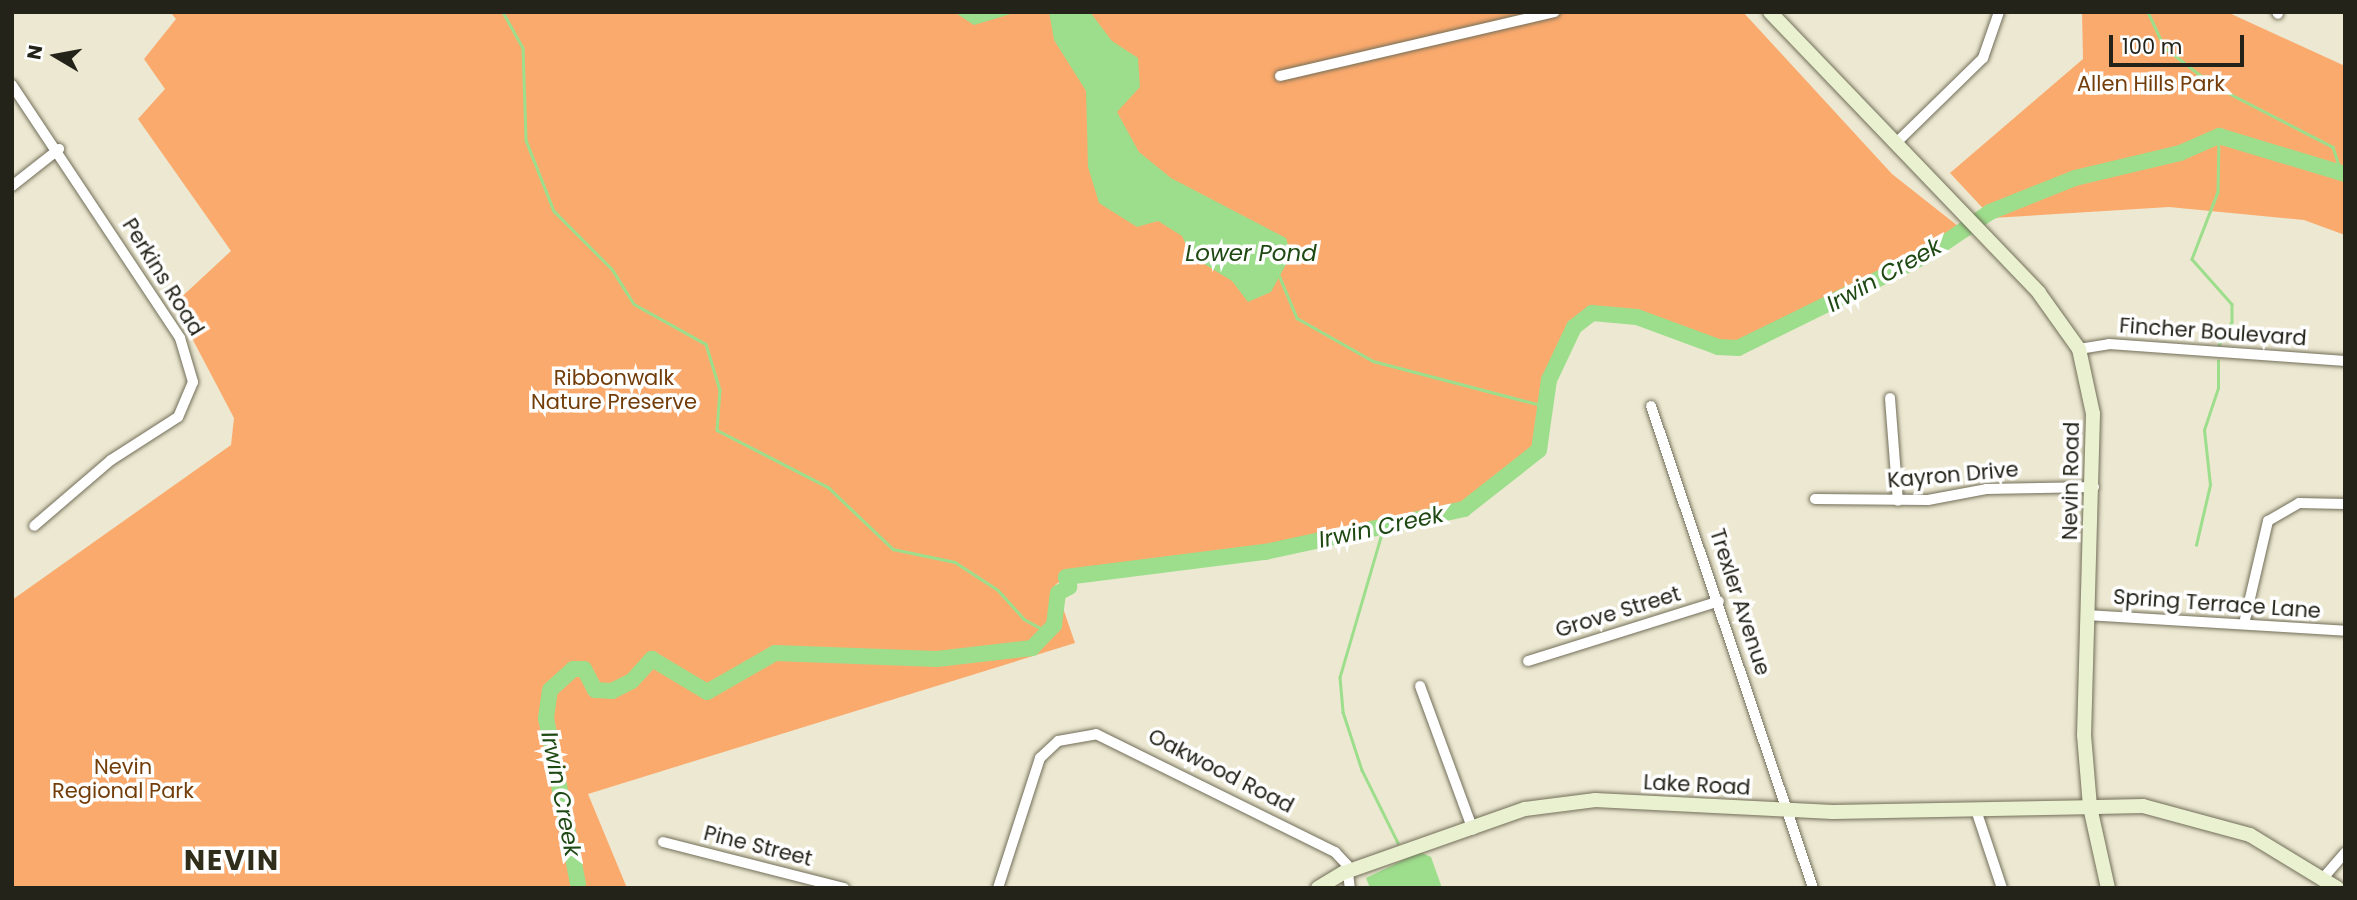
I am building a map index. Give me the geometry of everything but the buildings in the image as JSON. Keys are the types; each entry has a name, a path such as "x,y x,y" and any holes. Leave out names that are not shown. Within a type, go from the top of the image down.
{"street":[{"path":"1280,76 1555,12"},
{"name":"Nevin Road","path":"1770,12 1980,230 2062,320 2079,349 2092,399 2094,487 2084,736 2090,807 2108,888"},
{"path":"1896,143 1983,58 1999,12"},
{"name":"Perkins Road","path":"12,85 59,149 180,338 193,382 178,417 111,460 34,526"},
{"path":"12,186 59,149"},
{"name":"Fincher Boulevard","path":"2079,349 2109,344 2345,361"},
{"path":"1890,398 1898,501"},
{"name":"Trexler Avenue","path":"1651,406 1719,601 1813,888"},
{"name":"Kayron Drive","path":"1815,499 1898,501 1986,489 2094,487"},
{"path":"2244,624 2268,522 2299,503 2345,504"},
{"name":"Grove Street","path":"1528,661 1719,601"},
{"name":"Spring Terrace Lane","path":"2087,615 2345,631"},
{"path":"1420,686 1473,830"},
{"name":"Oakwood Road","path":"998,888 1033,770 1048,748 1075,736 1114,739 1335,852 1349,871"},
{"name":"Lake Road","path":"1318,888 1349,871 1473,830 1525,809 1578,801 1789,811 2090,807"},
{"path":"2090,807 2143,806 2224,825 2324,877 2337,888"},
{"path":"1976,810 2002,888"},
{"name":"Pine Street","path":"663,842 814,884 844,888"},
{"path":"2324,877 2345,853"},
{"path":"1349,871 1350,888"}],"green space":[{"name":"Ribbonwalk Nature Preserve","path":"170,12 1743,12 1892,174 1963,230 1832,306 1738,348 1718,347 1637,317 1592,313 1574,327 1549,380 1539,450 1464,509 1265,552 1066,577 1055,585 1075,643 588,794 627,888 12,888 12,600 231,445 234,418 174,304 231,251 138,119 165,89 144,59 176,19"},
{"name":"Allen Hills Park","path":"2082,12 2227,12 2345,66 2345,235 2304,220 2169,207 1992,218 1950,173 2083,59"}],"water":[{"path":"954,12 1009,12 1011,14 974,25"},
{"name":"Lower Pond","path":"1049,12 1090,12 1112,41 1138,58 1140,87 1117,112 1139,152 1171,178 1286,238 1291,255 1271,292 1248,302 1232,281 1191,256 1182,236 1158,221 1137,227 1099,203 1088,167 1086,91 1054,40"},
{"path":"1420,852 1431,857 1442,888 1370,888 1366,878"}],"waterway":[{"path":"503,12 523,48 526,140 554,211 612,269 634,304 706,344 720,390 717,430 828,487 893,549 955,562 998,590 1024,619 1042,629 1054,625"},
{"path":"2148,12 2164,47 2213,85 2333,147 2341,171"},
{"path":"2219,136 2218,192 2192,259 2232,304 2232,322 2219,345"},
{"name":"Irwin Creek","path":"578,884 546,718 550,690 573,669 584,669 595,690 612,691 632,681 652,659 707,692 775,653 937,659 1032,648 1054,625 1058,593 1069,587 1066,577 1265,552 1464,509 1539,450 1549,380 1574,327 1592,313 1637,317 1718,347 1738,348 1925,256 1990,212 2075,178 2180,153 2219,136 2345,174"},
{"path":"1279,275 1297,318 1373,361 1545,406"},
{"path":"2196,545 2210,485 2204,430 2218,388 2218,361"},
{"path":"1384,527 1340,677 1343,712 1362,770 1398,843"},
{"name":"Irwin Creek","path":"573,888 578,884"}],"district":[{"name":"NEVIN","path":"232,861"}],"park label":[{"name":"Nevin Regional Park","path":"123,779"}]}
